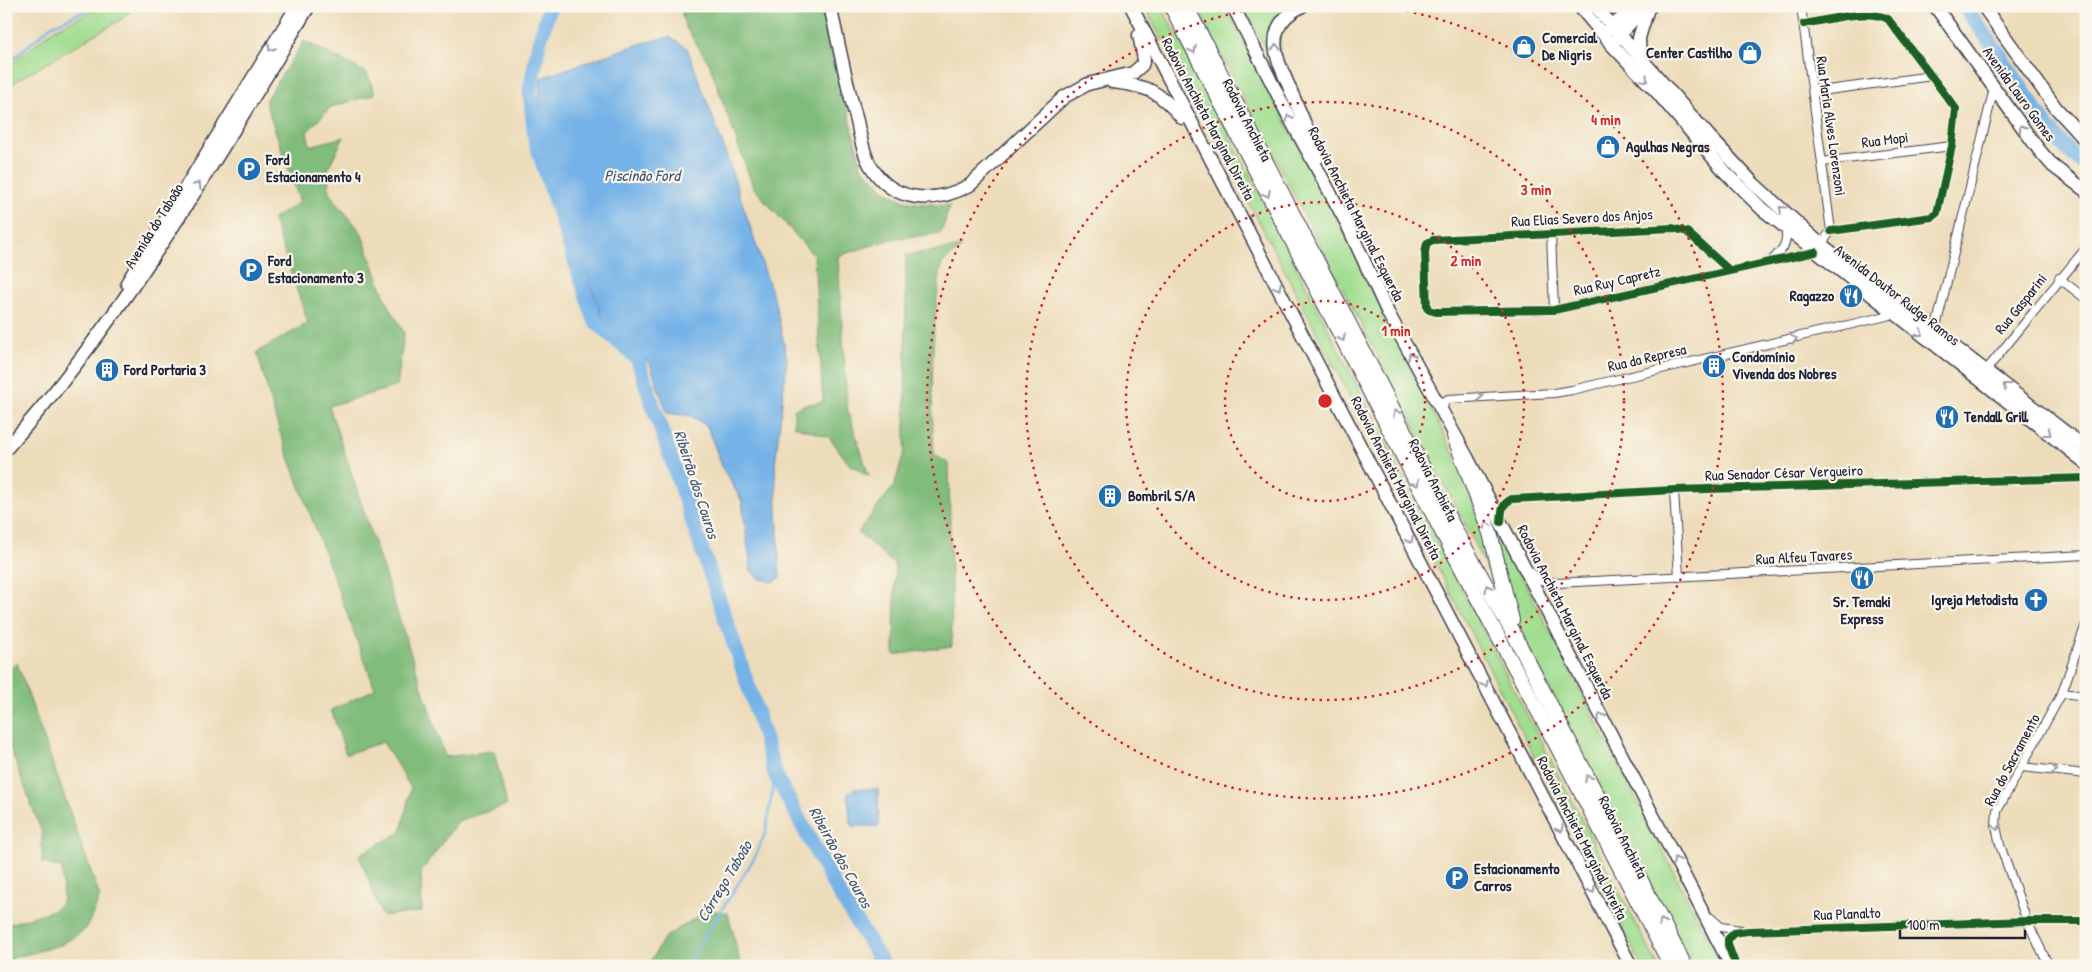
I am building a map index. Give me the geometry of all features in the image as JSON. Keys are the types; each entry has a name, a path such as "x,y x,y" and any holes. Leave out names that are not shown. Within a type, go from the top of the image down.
{"highway":[{"name":"Rodovia Anchieta","path":"1171,6 1432,513 1560,752 1671,966"},
{"name":"Rodovia Anchieta","path":"1186,6 1453,526 1517,640 1685,966"},
{"path":"1454,436 1490,533 1517,640"}],"main road":[{"name":"Avenida do Taboão","path":"6,440 33,409 132,276 297,6"},
{"name":"Avenida do Taboão","path":"6,449 36,416 145,271 309,6"},
{"path":"830,6 848,89 866,157 878,176 891,187 906,195 920,198 940,197 958,192 970,185 1059,101 1080,88 1102,80 1133,73 1142,65 1144,59 1142,45 1129,6"},
{"name":"Rodovia Anchieta Marginal Direita","path":"1129,6 1285,300 1630,966"},
{"name":"Rodovia Anchieta Marginal Esquerda","path":"1233,6 1288,115 1346,222 1388,313 1467,457 1731,966"},
{"path":"1302,6 1280,23 1276,34 1276,54 1346,222"},
{"name":"Avenida Doutor Rudge Ramos","path":"1579,6 1611,35 1640,57 1709,136 1817,247 1895,314 2086,448"},
{"name":"Avenida Doutor Rudge Ramos","path":"1595,6 1611,35 1656,91 1743,192 1785,228 1817,247 1934,331 2086,463"},
{"name":"Avenida Lauro Gomes","path":"1936,6 2039,150 2053,166 2086,191"},
{"path":"1983,6 2056,108 2086,141"},
{"path":"1611,35 1645,7"},
{"path":"1640,57 1639,38 1645,7"},
{"path":"1102,80 1132,84 1156,93 1167,100 1197,135"}],"street":[{"name":"Rua Maria Alves Lorenzoni","path":"1801,6 1831,231"},
{"path":"1804,24 1866,14 1881,16 1893,24 1956,109 1952,146 1939,209 1932,217 1831,231 1817,247"},
{"path":"1813,92 1932,76"},
{"path":"1934,331 1994,88"},
{"name":"Rua Mopi","path":"1822,162 1952,146"},
{"path":"2053,166 2086,199"},
{"path":"1771,261 1784,248 1787,241 1785,228"},
{"name":"Rua Elias Severo dos Anjos","path":"1427,305 1425,246 1429,241 1434,240 1679,229 1687,232 1729,270"},
{"path":"1551,234 1554,310"},
{"name":"Rua Ruy Capretz","path":"1427,305 1428,310 1436,312 1554,310 1771,261 1817,247"},
{"name":"Rua Gasparini","path":"1982,374 2059,278 2086,248"},
{"path":"2059,278 2086,299"},
{"name":"Rua da Represa","path":"1442,412 1444,401 1448,399 1554,393 1572,390 1895,314"},
{"name":"Rua Senador César Vergueiro","path":"1501,522 1502,507 1505,502 1512,499 1674,490 2086,478"},
{"path":"1674,490 1679,577"},
{"name":"Rua Alfeu Tavares","path":"1526,570 1541,580 1557,583 2086,555"},
{"name":"Rua do Sacramento","path":"2049,966 2027,921 2000,846 1996,826 1997,811 2062,693 2086,624"},
{"path":"2062,693 2086,696"},
{"path":"2022,767 2086,774"},
{"name":"Rua Planalto","path":"1695,899 1717,925 1748,931"},
{"name":"Rua Planalto","path":"1736,966 1728,945 1728,939 1734,934 1748,931 2027,921 2086,921"}],"green space":[{"path":"102,6 136,6 123,18 6,87 6,69 53,30"},
{"path":"680,6 823,6 861,166 887,192 906,202 950,206 941,233 892,239 838,256 847,408 869,476 849,464 829,437 794,426 794,410 803,405 823,402 814,256 753,187 709,63 685,26"},
{"path":"1144,6 1161,6 1203,83 1423,515 1658,966 1642,966 1271,245"},
{"path":"1196,6 1225,6 1353,250 1456,459 1479,517 1493,574 1487,570 1463,520"},
{"path":"1243,6 1292,6 1282,14 1278,73"},
{"path":"304,41 367,73 375,94 331,107 307,132 310,146 344,137 328,168 329,193 361,232 385,298 404,333 397,386 329,406 445,757 494,751 507,805 458,821 421,872 422,912 382,916 359,855 401,832 411,788 383,742 346,754 331,710 375,689 279,430 257,352 308,323 273,219 300,202 265,101"},
{"path":"962,247 942,263 938,286 933,358 932,407 934,454 949,464 952,646 894,655 895,565 858,532 894,486 905,450 906,255"},
{"path":"1482,499 1688,900 1724,966 1693,966 1520,631"},
{"path":"17,663 100,897 86,929 61,945 6,960 6,925 54,910 63,901 62,868 42,863 42,833 6,737 6,672"},
{"path":"708,910 728,913 741,966 648,966 664,938"}],"water":[{"name":"Piscinão Ford","path":"669,37 687,48 723,145 775,302 787,359 775,465 780,578 773,582 758,578 751,571 742,501 723,469 707,426 691,416 667,413 650,364 602,317 543,146 538,108 541,78 639,44"},
{"path":"853,789 878,789 879,826 853,826 850,820 848,794"}],"waterway":[{"path":"6,65 51,26 95,6"},
{"name":"Ribeirão dos Couros","path":"550,6 539,43 530,91 535,140 595,321 637,358 753,700 775,774 835,887 884,966"},
{"path":"1964,6 1997,51 2042,119 2074,156 2086,166"},
{"name":"Córrego Taboão","path":"686,966 755,857 766,831 775,774"}],"cycle path":[{"path":"1804,24 1858,15 1879,16 1888,19 1956,109 1952,146 1937,213 1932,217 1831,231"},
{"path":"1729,270 1687,232 1673,228 1433,240 1427,243 1425,252 1427,308 1436,312 1554,310 1815,252"},
{"path":"1501,522 1504,506 1512,499 1674,490 2086,478"},
{"path":"1736,966 1728,945 1728,939 1734,933 1748,931 2027,921 2086,921"}],"place":[{"name":"Comercial De Nigris","path":"1524,47"},
{"name":"Center Castilho","path":"1750,53"},
{"name":"Agulhas Negras","path":"1608,147"},
{"name":"Ford Estacionamento 4","path":"249,169"},
{"name":"Ford Estacionamento 3","path":"251,270"},
{"name":"Ragazzo","path":"1851,296"},
{"name":"Condomínio Vivenda dos Nobres","path":"1714,366"},
{"name":"Ford Portaria 3","path":"107,370"},
{"name":"Tendall Grill","path":"1947,417"},
{"name":"Bombril S/A","path":"1110,496"},
{"name":"Sr. Temaki Express","path":"1862,578"},
{"name":"Igreja Metodista","path":"2036,600"},
{"name":"Estacionamento Carros","path":"1457,878"}]}
